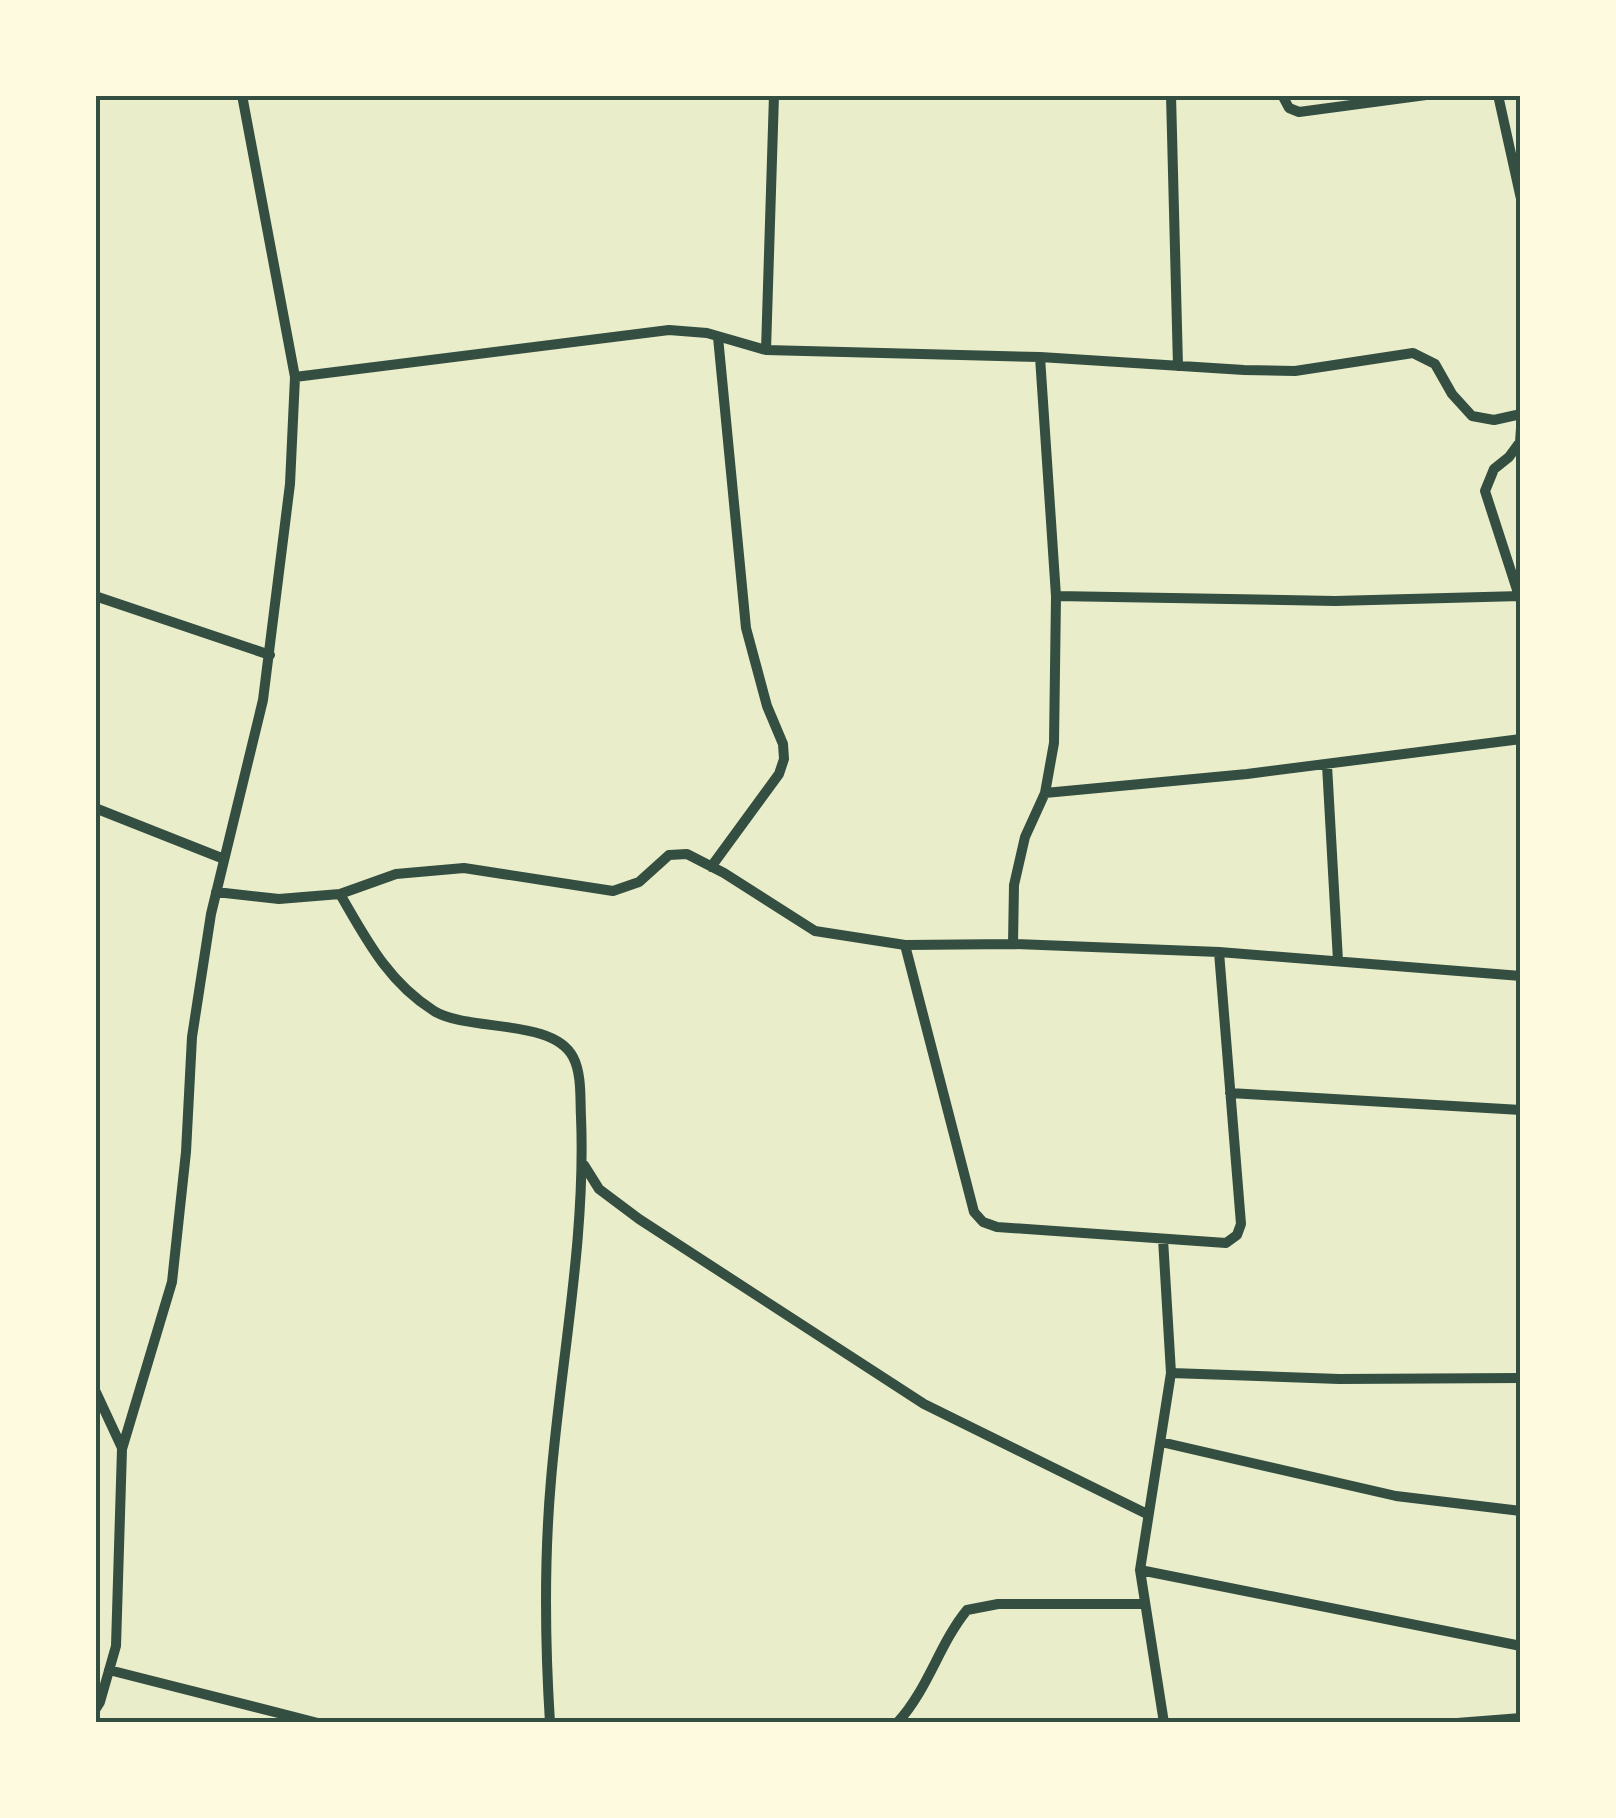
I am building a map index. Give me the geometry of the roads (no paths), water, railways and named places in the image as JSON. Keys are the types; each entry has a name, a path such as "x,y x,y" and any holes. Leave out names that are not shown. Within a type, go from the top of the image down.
{"street":[{"path":"95,1710 116,1646 122,1449 172,1282 186,1152 192,1037 216,892 264,700 290,484 295,377 242,95"},
{"path":"766,350 774,95"},
{"path":"1171,95 1178,366"},
{"path":"1282,95 1289,108 1300,112 1426,95"},
{"path":"1498,95 1521,200"},
{"path":"295,377 669,330 707,333 766,350 1295,371 1414,353 1435,364 1452,394 1472,416 1494,420 1521,414"},
{"path":"712,867 779,774 784,759 783,744 767,706 746,628 718,337"},
{"path":"1013,944 1014,886 1026,837 1044,794 1054,742 1056,596 1040,358"},
{"path":"1056,596 1335,601 1521,598 1485,491 1494,469 1510,457 1520,442 1521,428"},
{"path":"95,596 270,656"},
{"path":"1044,794 1327,765 1521,739"},
{"path":"1327,765 1338,961"},
{"path":"95,808 224,860"},
{"path":"216,892 279,899 340,894 396,874 464,868 613,890 639,882 669,855 687,854 816,931 905,945 1013,944 1219,952 1521,976"},
{"path":"340,894 378,959 403,988 438,1014 558,1039 574,1058 580,1086 584,1164 550,1484 546,1623 550,1723"},
{"path":"905,945 974,1212 983,1222 997,1228 1226,1243 1237,1235 1240,1224 1219,952"},
{"path":"1230,1093 1521,1110"},
{"path":"584,1164 599,1188 639,1219 924,1404 1147,1514"},
{"path":"1163,1239 1171,1372 1140,1570 1164,1723"},
{"path":"1171,1372 1340,1379 1521,1378"},
{"path":"95,1390 122,1449"},
{"path":"1162,1442 1396,1496 1521,1511"},
{"path":"1140,1570 1521,1646"},
{"path":"897,1723 916,1700 954,1626 967,1610 998,1604 1145,1604"},
{"path":"110,1670 318,1723"},
{"path":"1457,1723 1521,1718"}]}
